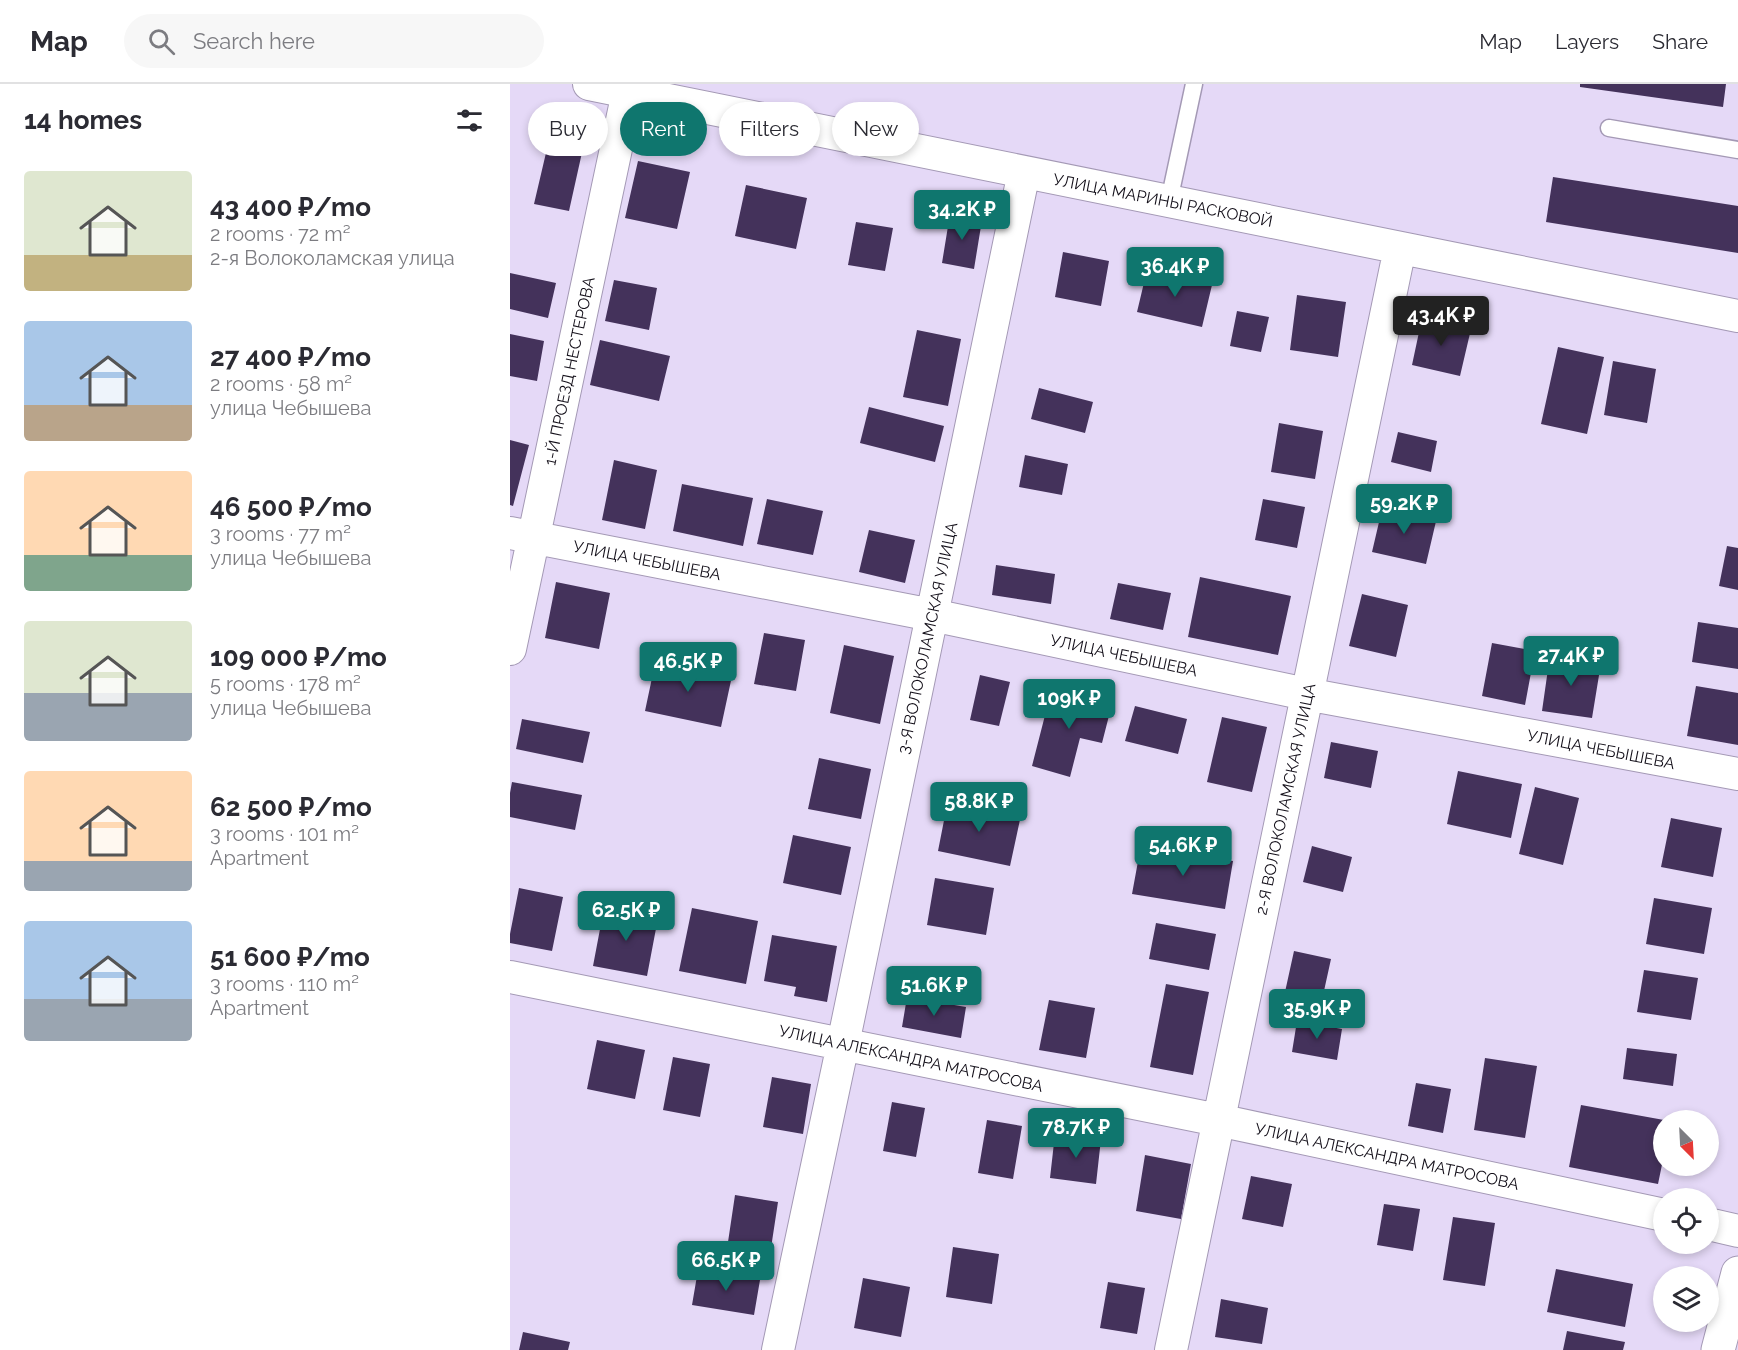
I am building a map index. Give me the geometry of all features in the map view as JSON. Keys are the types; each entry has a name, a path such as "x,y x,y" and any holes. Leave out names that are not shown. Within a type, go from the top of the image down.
{"main road":[{"path":"1718,1350 1738,1273"}],"street":[{"name":"УЛИЦА МАРИНЫ РАСКОВОЙ","path":"589,84 1738,316"},
{"name":"1-Й ПРОЕЗД НЕСТЕРОВА","path":"510,649 522,535 628,92"},
{"name":"3-Я ВОЛОКОЛАМСКАЯ УЛИЦА","path":"778,1350 1024,172"},
{"name":"2-Я ВОЛОКОЛАМСКАЯ УЛИЦА","path":"1171,1350 1400,248"},
{"name":"УЛИЦА ЧЕБЫШЕВА","path":"522,535 932,615 1306,694 1738,774"},
{"name":"УЛИЦА АЛЕКСАНДРА МАТРОСОВА","path":"510,977 1218,1120 1653,1213"},
{"path":"1719,1227 1738,1231"}],"lane":[{"path":"1169,201 1194,84"},
{"path":"1609,128 1738,150"}],"building":[{"path":"1580,84 1726,84 1723,107 1580,87"},
{"path":"545,156 581,156 569,211 534,204"},
{"path":"638,161 690,172 677,229 625,218"},
{"path":"1553,177 1738,206 1738,253 1546,222"},
{"path":"746,185 807,198 796,249 735,236"},
{"path":"950,214 982,220 974,269 942,263"},
{"path":"856,222 893,228 885,271 848,265"},
{"path":"1063,252 1109,261 1101,306 1055,297"},
{"path":"1147,270 1212,285 1202,327 1137,312"},
{"path":"510,273 556,283 548,318 510,309"},
{"path":"614,280 657,288 649,330 605,321"},
{"path":"1297,295 1346,302 1338,357 1290,350"},
{"path":"1237,311 1269,317 1261,352 1230,346"},
{"path":"1422,318 1471,329 1460,376 1412,365"},
{"path":"917,330 961,339 948,406 903,397"},
{"path":"510,334 544,341 537,381 510,376"},
{"path":"600,340 670,356 659,401 590,385"},
{"path":"1558,347 1604,357 1587,434 1541,424"},
{"path":"1613,361 1656,369 1647,423 1604,415"},
{"path":"1039,388 1093,402 1085,433 1031,419"},
{"path":"869,407 944,426 935,462 860,443"},
{"path":"1279,423 1323,431 1315,479 1271,472"},
{"path":"1398,432 1437,441 1431,472 1391,462"},
{"path":"510,440 529,445 513,506 510,505"},
{"path":"1025,455 1068,464 1062,495 1019,487"},
{"path":"614,460 657,470 645,529 602,520"},
{"path":"682,484 753,498 743,546 673,531"},
{"path":"767,499 823,511 813,555 757,544"},
{"path":"1263,499 1305,507 1297,548 1255,540"},
{"path":"1383,505 1437,517 1426,564 1372,552"},
{"path":"869,530 915,540 905,583 859,572"},
{"path":"1727,546 1738,548 1738,590 1719,586"},
{"path":"996,565 1055,574 1051,604 992,595"},
{"path":"1200,577 1291,596 1278,655 1188,637"},
{"path":"556,582 610,593 599,649 545,638"},
{"path":"1118,583 1171,593 1163,630 1110,619"},
{"path":"1362,594 1408,605 1396,657 1349,646"},
{"path":"1698,622 1738,628 1738,669 1692,662"},
{"path":"764,633 805,640 796,691 754,684"},
{"path":"1492,643 1535,651 1525,705 1482,696"},
{"path":"844,645 894,656 880,724 830,713"},
{"path":"1550,655 1601,663 1592,718 1542,711"},
{"path":"656,659 732,676 721,727 645,711"},
{"path":"980,675 1010,682 999,726 970,720"},
{"path":"1696,686 1738,693 1738,745 1687,736"},
{"path":"1052,688 1112,704 1102,743 1080,738 1070,777 1032,766"},
{"path":"1135,706 1187,719 1178,754 1125,741"},
{"path":"1222,717 1267,727 1252,792 1207,782"},
{"path":"522,719 590,732 583,763 516,749"},
{"path":"1331,742 1378,751 1371,788 1324,778"},
{"path":"819,758 871,769 861,819 808,809"},
{"path":"1458,771 1522,784 1511,838 1447,824"},
{"path":"512,782 582,795 575,830 510,817"},
{"path":"1535,787 1579,798 1563,865 1519,854"},
{"path":"948,800 1021,815 1010,866 938,851"},
{"path":"1671,818 1722,828 1713,877 1661,867"},
{"path":"793,835 851,847 841,895 783,883"},
{"path":"1141,845 1233,861 1225,909 1132,894"},
{"path":"1312,846 1352,857 1343,892 1303,882"},
{"path":"935,878 994,888 986,935 927,925"},
{"path":"519,888 563,897 552,951 510,943"},
{"path":"1654,898 1712,908 1704,954 1646,944"},
{"path":"604,908 658,918 647,976 593,966"},
{"path":"692,908 758,921 746,984 679,971"},
{"path":"1156,923 1216,934 1209,970 1149,959"},
{"path":"772,935 837,946 827,1002 794,996 796,987 764,981"},
{"path":"1294,951 1331,959 1322,1000 1285,992"},
{"path":"1644,970 1698,978 1691,1020 1637,1012"},
{"path":"1166,984 1209,992 1193,1075 1150,1067"},
{"path":"907,997 966,1007 961,1038 902,1027"},
{"path":"1049,1000 1095,1008 1086,1058 1039,1050"},
{"path":"1297,1021 1342,1029 1337,1060 1292,1052"},
{"path":"597,1040 645,1050 635,1099 587,1089"},
{"path":"1627,1048 1677,1054 1673,1086 1623,1079"},
{"path":"673,1057 710,1064 700,1117 663,1110"},
{"path":"1485,1058 1537,1066 1525,1138 1474,1130"},
{"path":"772,1077 811,1084 803,1134 763,1127"},
{"path":"1416,1083 1451,1089 1443,1133 1408,1126"},
{"path":"892,1102 925,1108 916,1157 883,1151"},
{"path":"1581,1105 1653,1118 1653,1176 1660,1176 1658,1184 1569,1167"},
{"path":"987,1120 1022,1126 1013,1179 978,1173"},
{"path":"1055,1134 1101,1139 1096,1184 1050,1178"},
{"path":"1145,1155 1191,1164 1181,1219 1136,1211"},
{"path":"1251,1176 1292,1184 1283,1227 1242,1219"},
{"path":"735,1195 778,1202 771,1248 728,1242"},
{"path":"1384,1204 1420,1209 1413,1251 1377,1245"},
{"path":"1453,1217 1495,1223 1485,1286 1443,1280"},
{"path":"953,1247 999,1254 992,1304 946,1297"},
{"path":"1556,1269 1633,1284 1625,1327 1547,1312"},
{"path":"698,1270 760,1280 754,1315 692,1305"},
{"path":"863,1278 910,1287 901,1337 854,1328"},
{"path":"1108,1282 1145,1288 1137,1334 1100,1328"},
{"path":"1221,1299 1268,1308 1262,1344 1215,1337"},
{"path":"1567,1331 1625,1342 1623,1350 1563,1350"},
{"path":"523,1332 570,1342 568,1350 519,1350"}]}
